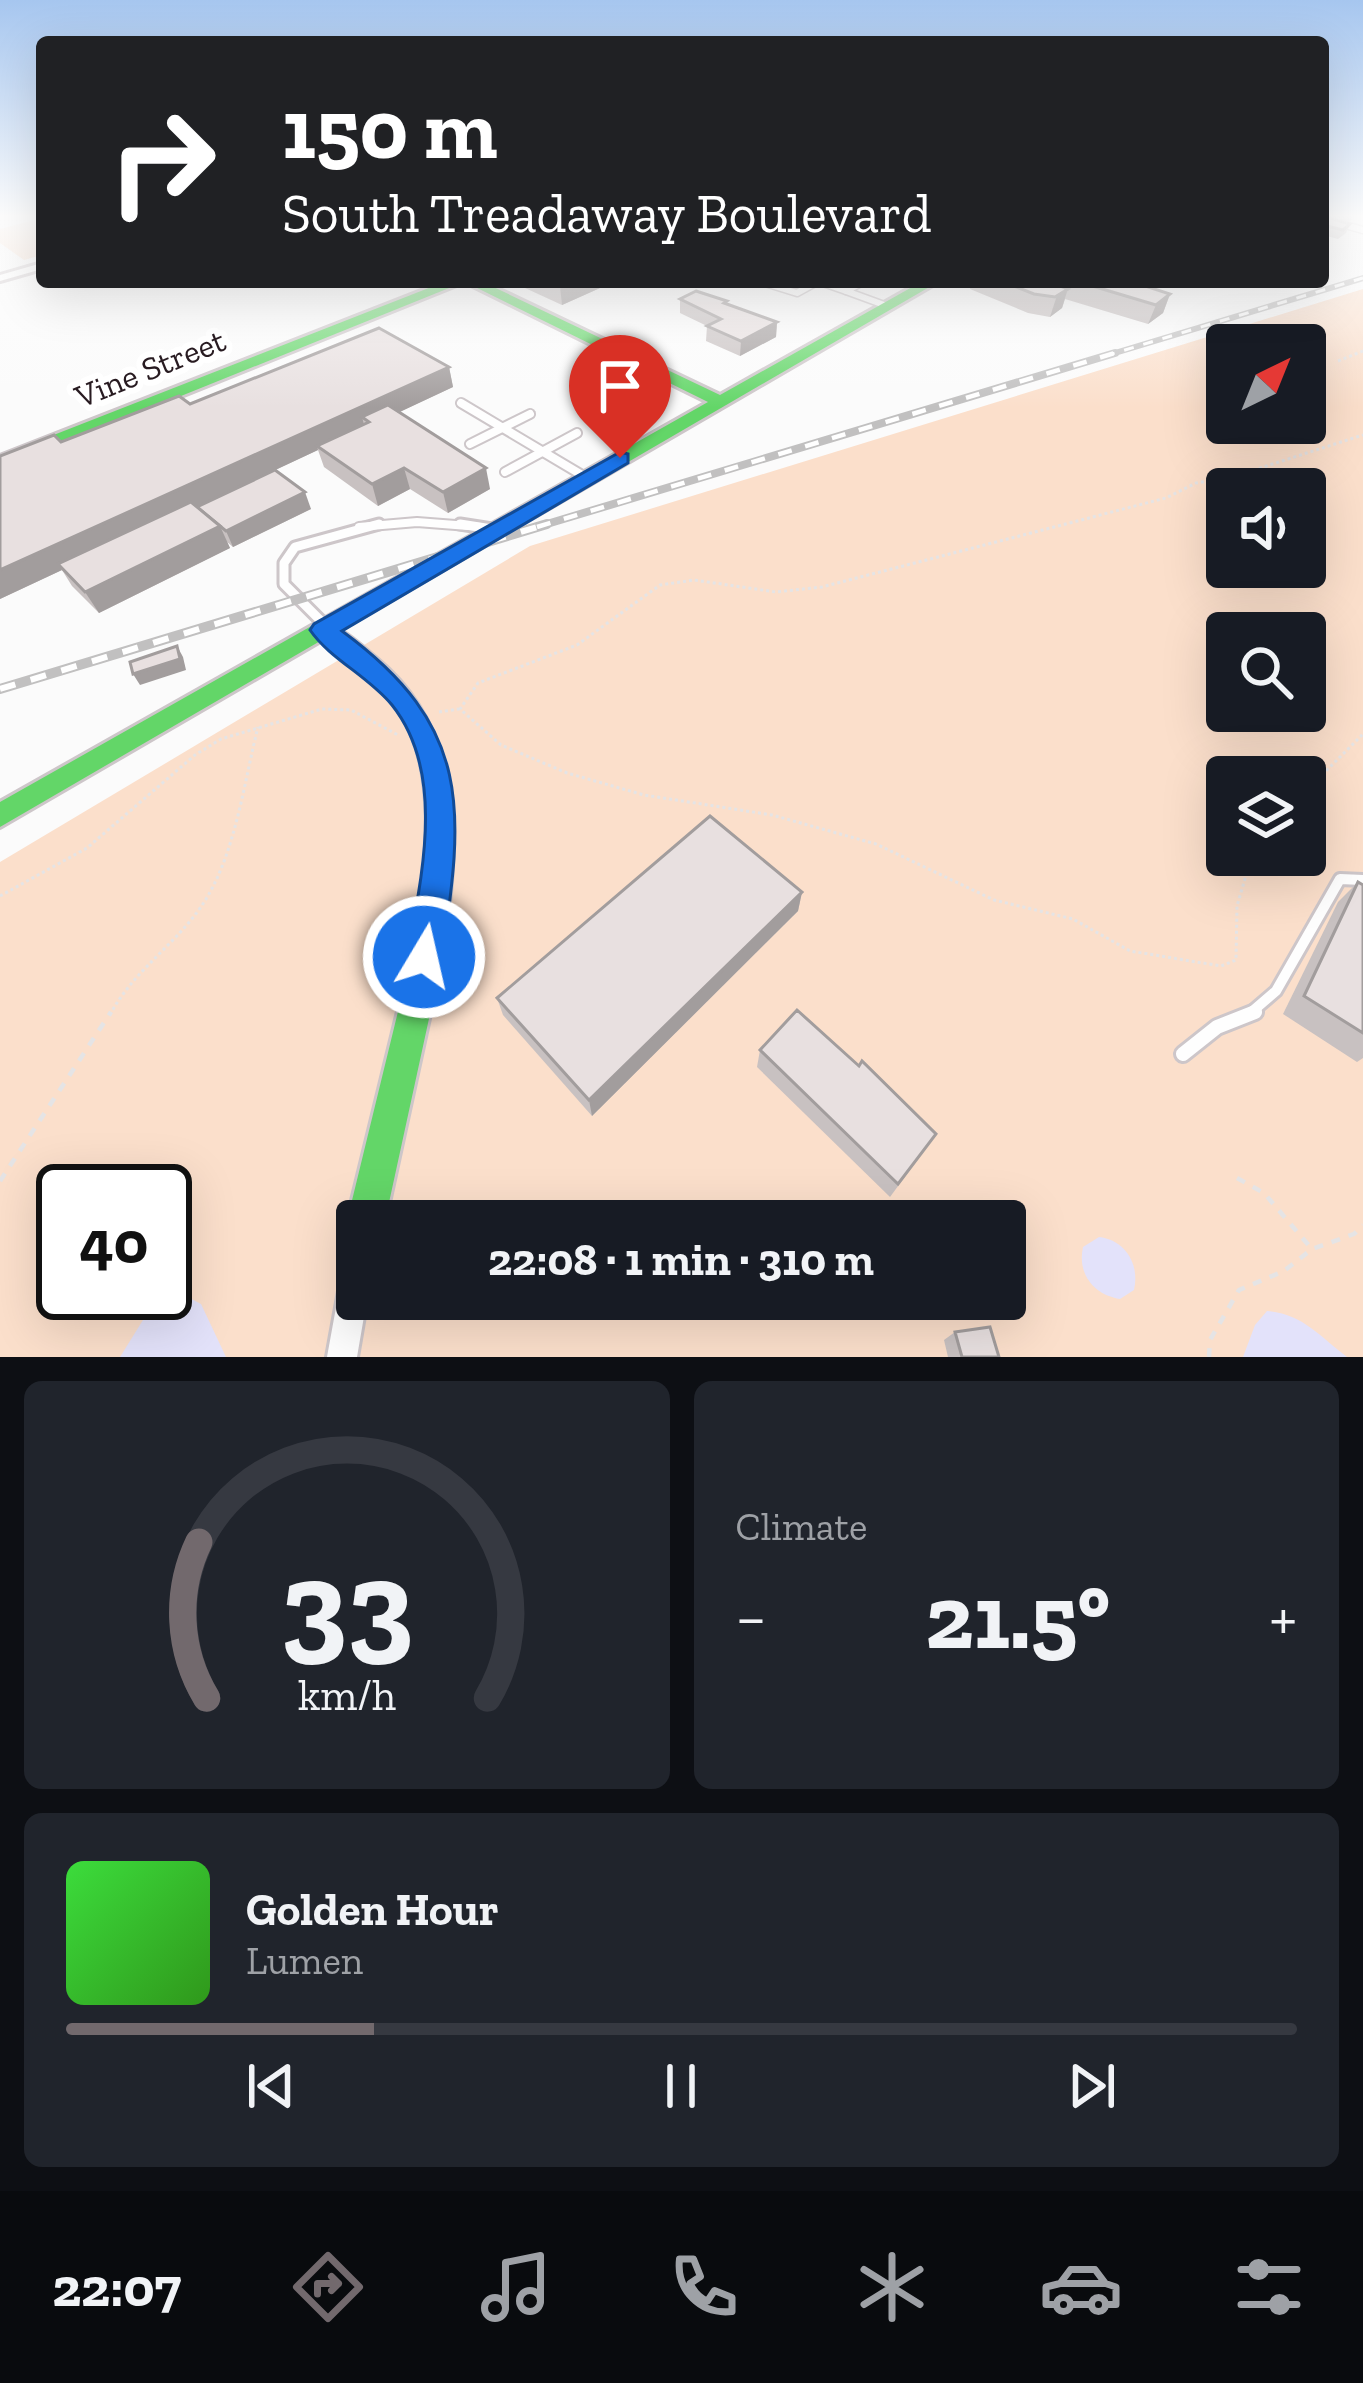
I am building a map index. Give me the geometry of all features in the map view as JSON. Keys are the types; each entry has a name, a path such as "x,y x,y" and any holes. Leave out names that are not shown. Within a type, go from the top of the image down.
{"street":[{"name":"Vine Street","path":"0,463 443,288"},
{"path":"484,288 719,401"},
{"path":"0,816 920,288"},
{"path":"326,629 405,701 424,734 438,789 440,861 371,1200"},
{"path":"342,1357 348,1320"}],"lane":[{"path":"837,288 887,306"},
{"path":"846,291 852,288"},
{"path":"460,403 587,478"},
{"path":"470,444 530,414"},
{"path":"505,472 578,433"},
{"path":"326,629 284,584 284,563 295,547 398,521 451,520 497,530"},
{"path":"1183,1054 1217,1027 1254,1012 1276,991 1340,879 1363,880"}],"path":[{"path":"1337,361 1363,351"},
{"path":"460,709 480,682 575,646 637,593 670,582 693,579 782,594 821,587 1166,498 1196,483 1232,477 1363,436"},
{"path":"0,896 87,848 194,755 221,739 322,709 351,710 406,736"},
{"path":"430,716 460,709"},
{"path":"460,709 501,745 567,773 644,795 772,814 876,844 994,900 1073,919 1130,951 1221,967 1236,959 1237,906 1246,876"},
{"path":"0,1181 98,1038 121,993 206,901 227,848 258,728"},
{"path":"1326,771 1363,734"},
{"path":"1237,1178 1264,1193 1312,1249"},
{"path":"1209,1357 1210,1340 1239,1290 1363,1226"}],"shaded area":[{"path":"1363,289 1363,1357 0,1357 0,862 530,546 1206,337 1206,444 1326,444 1326,324 1250,324"}],"water":[{"path":"1099,1237 1123,1248 1135,1271 1134,1290 1120,1299 1102,1293 1085,1274 1083,1247"},
{"path":"192,1299 201,1304 226,1357 120,1357 143,1320 192,1320"},
{"path":"1267,1311 1301,1321 1347,1357 1243,1357 1255,1325"}],"building":[{"path":"1019,288 1068,289 1055,297"},
{"path":"1099,288 1152,288 1170,294 1156,305"},
{"path":"696,291 777,322 741,341 707,326 721,319 680,299"},
{"path":"379,328 449,367 0,570 0,456 54,435 61,442 179,396 190,404"},
{"path":"388,405 486,468 443,492 404,468 372,484 317,446 369,422 362,417"},
{"path":"275,470 305,492 226,531 197,507"},
{"path":"191,502 220,526 85,592 58,564"},
{"path":"177,646 180,659 133,674 130,662"},
{"path":"710,816 802,892 589,1100 497,998"},
{"path":"1358,882 1363,885 1363,1033 1304,996"},
{"path":"797,1010 859,1066 862,1061 936,1134 898,1184 760,1050"},
{"path":"990,1327 999,1357 962,1357 955,1332"}],"railway":[{"path":"1105,356 1352,281"},
{"path":"537,527 1115,353"},
{"path":"0,689 547,524"}],"traffic: fast":[{"path":"0,463 442,288"},
{"path":"484,288 719,401"},
{"path":"0,816 921,288"},
{"path":"371,1200 419,991"}],"traffic: slow":[{"path":"323,630 397,692 429,747 436,780 439,853 419,991"}],"route":[{"path":"424,957 440,861 438,789 424,734 405,701 376,670 323,630 620,458"}]}
